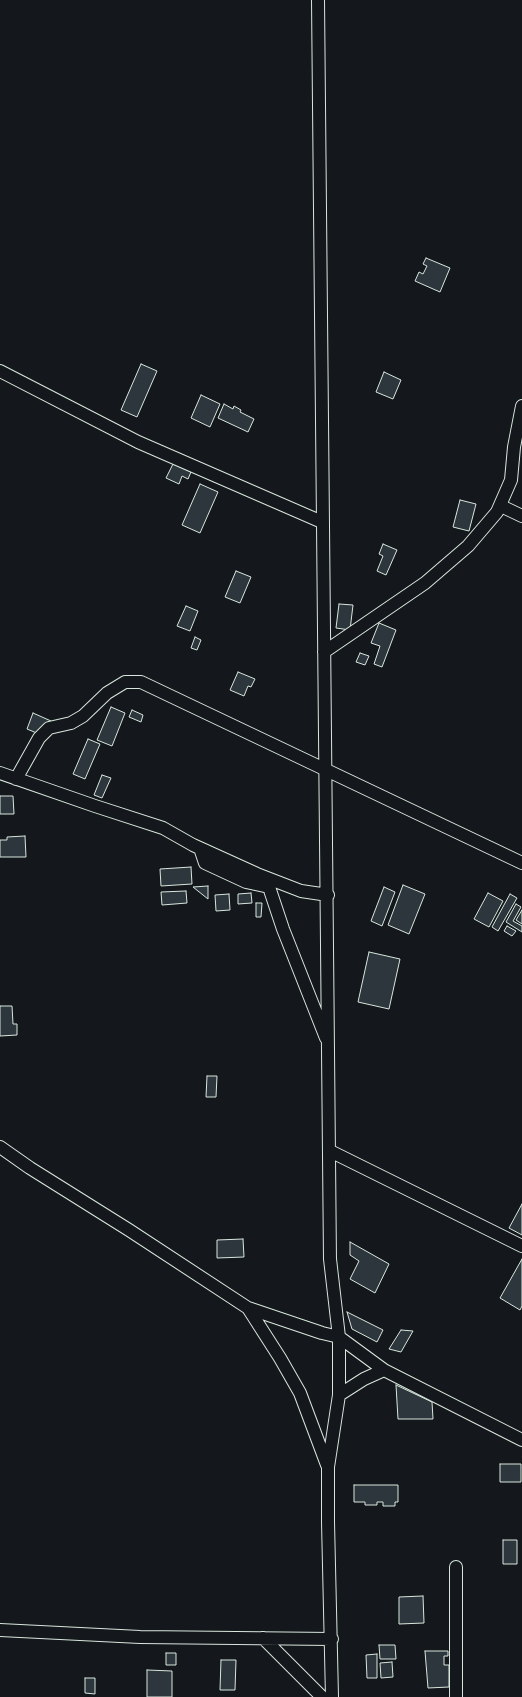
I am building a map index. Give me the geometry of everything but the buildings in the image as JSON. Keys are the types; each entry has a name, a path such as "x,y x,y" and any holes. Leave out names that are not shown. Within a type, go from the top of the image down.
{"street":[{"path":"318,0 330,1258 339,1337 339,1395 328,1467 332,1697"},
{"path":"0,370 138,442 322,522"},
{"path":"324,652 425,583 468,546 501,506 511,480 514,446 522,406"},
{"path":"501,506 522,516"},
{"path":"16,779 39,738 49,728 71,723 84,716 107,693 125,682 141,682 326,768 522,863"},
{"path":"0,773 163,828 200,848 257,874 301,891 328,895"},
{"path":"200,848 205,862 246,882 269,887 283,929 329,1045"},
{"path":"0,1147 248,1308 339,1337 384,1370 522,1440"},
{"path":"330,1151 522,1246"},
{"path":"248,1308 300,1393 328,1467"},
{"path":"339,1395 364,1379 384,1370"},
{"path":"456,1567 456,1697"},
{"path":"0,1630 140,1637 332,1639"},
{"path":"263,1638 322,1697"}]}
